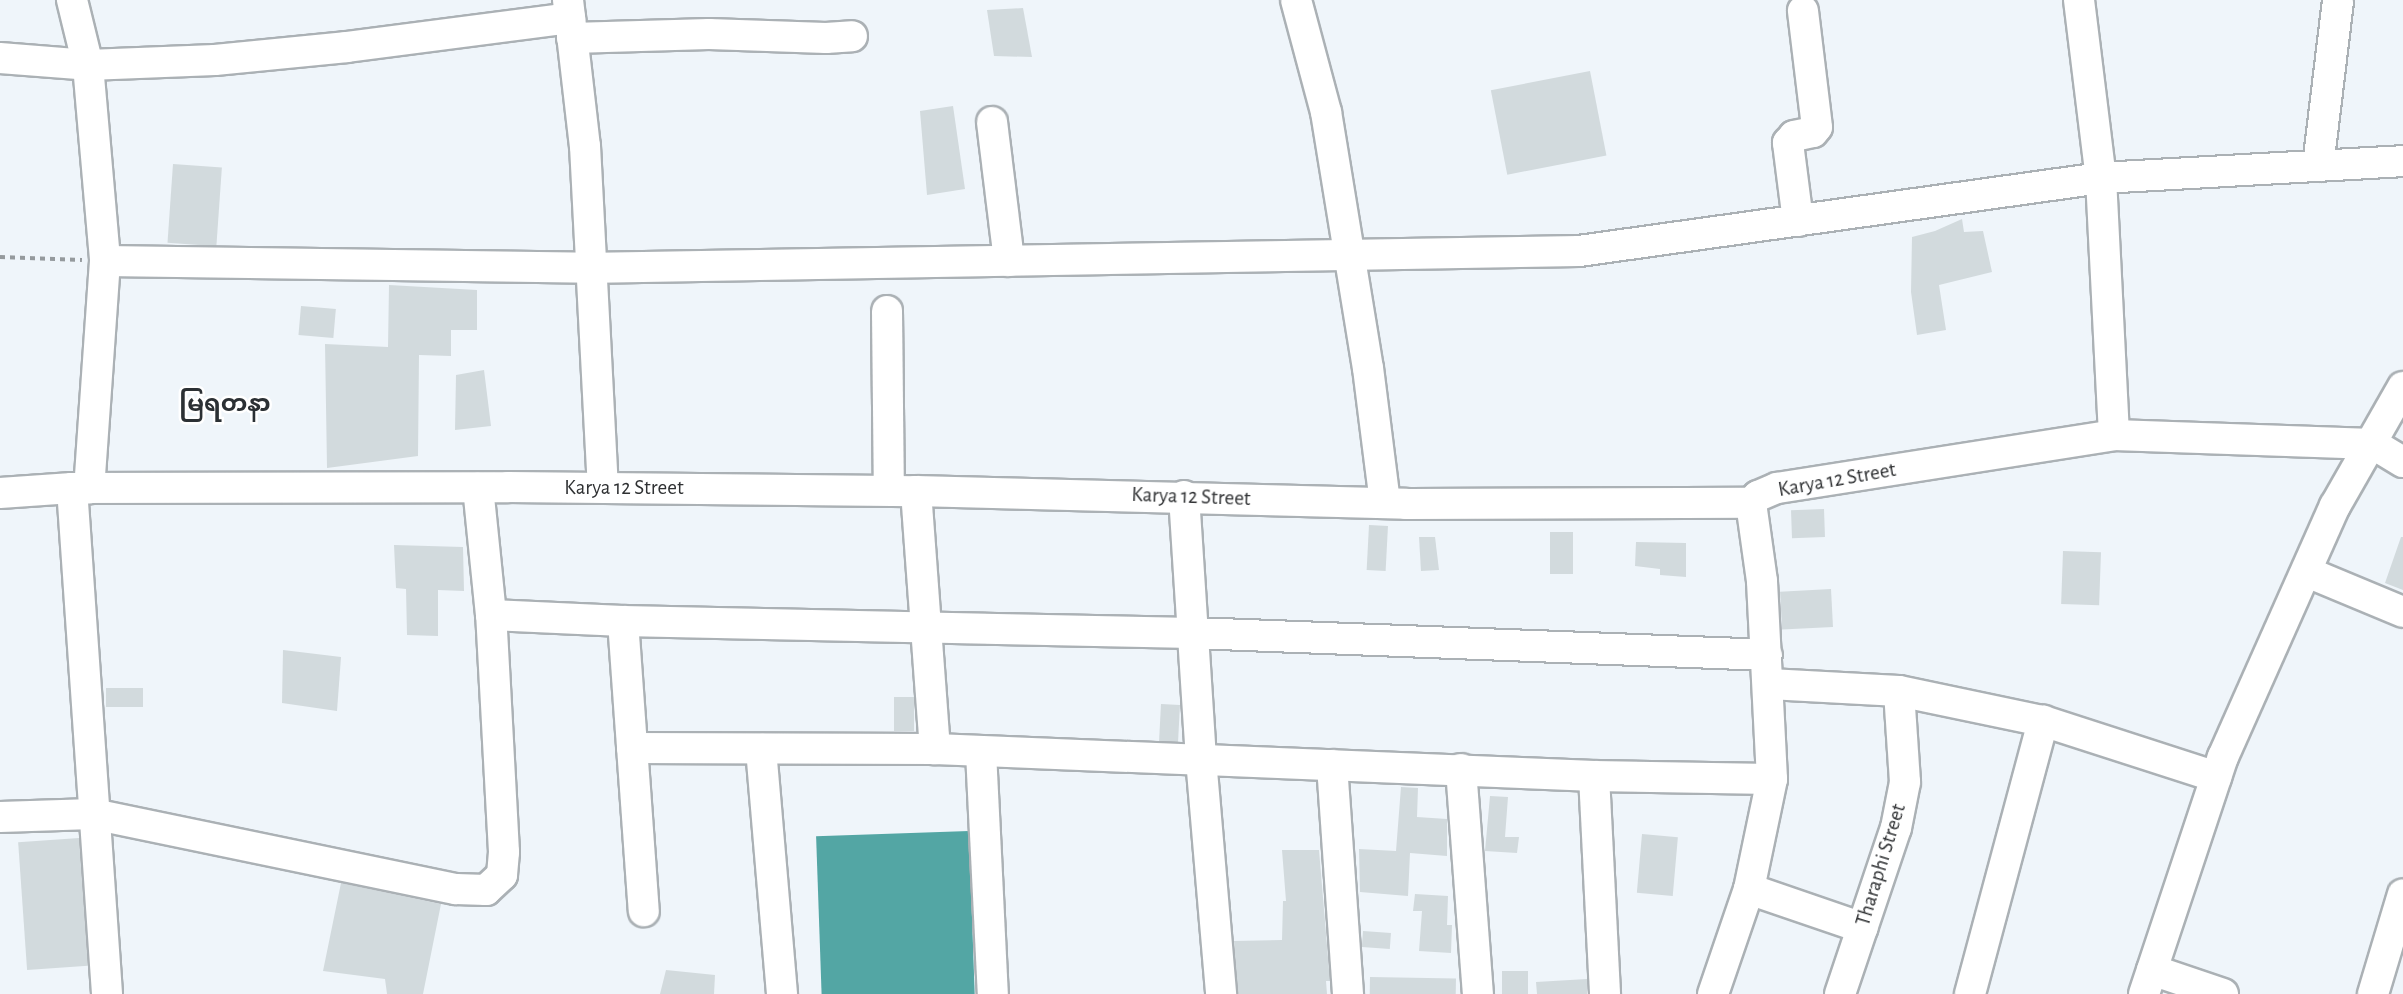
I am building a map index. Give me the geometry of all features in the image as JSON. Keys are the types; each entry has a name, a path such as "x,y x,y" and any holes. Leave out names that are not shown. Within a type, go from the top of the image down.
{"street":[{"path":"72,0 88,65 105,261 81,488 93,814 107,994"},
{"path":"1296,0 1326,112 1347,255 1368,368 1385,503"},
{"path":"2079,0 2101,178 2114,435"},
{"path":"2318,166 2338,0"},
{"path":"1798,221 1788,143 1794,136 1814,132 1818,127 1803,11"},
{"path":"570,19 585,146 603,488"},
{"path":"0,58 88,65 215,60 570,19 709,34 826,38 852,36"},
{"path":"992,122 1009,261"},
{"path":"105,261 591,268 1579,251 2101,178 2403,161"},
{"path":"887,311 903,490 926,628 935,750"},
{"path":"2223,994 2148,982 2216,777 2335,506 2373,444 2403,387"},
{"name":"Karya 12 Street","path":"0,493 81,488 603,488 903,490 1385,503 1751,503 1758,496 1777,488 2114,435 2373,444"},
{"path":"2373,444 2403,462"},
{"path":"0,817 93,814 456,890 486,890 502,875 505,852 491,615 478,488"},
{"path":"1184,496 1201,759 1221,994"},
{"path":"1713,994 1749,888 1772,779 1767,655 1751,503"},
{"path":"2307,572 2403,612"},
{"path":"491,615 623,621 1193,632 1767,655"},
{"path":"623,621 644,911"},
{"path":"1769,684 1899,691 2043,721 2216,777"},
{"name":"Tharaphi Street","path":"1840,994 1896,828 1905,782 1899,691"},
{"path":"1970,994 2043,721"},
{"path":"632,748 935,750 1594,776 1772,779"},
{"path":"761,750 782,994"},
{"path":"981,752 993,994"},
{"path":"1332,765 1348,994"},
{"path":"1461,769 1478,994"},
{"path":"1594,776 1605,994"},
{"path":"1749,888 1863,928"},
{"path":"2373,994 2403,894"}],"path":[{"path":"0,257 105,261"}],"water":[{"path":"969,831 975,994 822,994 816,836"}],"building":[{"path":"1023,8 1032,57 994,56 987,10"},
{"path":"1590,71 1606,155 1507,175 1491,90"},
{"path":"953,106 965,189 927,195 920,111"},
{"path":"173,164 222,167 216,246 167,243"},
{"path":"1962,219 1964,232 1983,231 1992,272 1939,285 1946,330 1917,335 1911,292 1912,237 1935,231"},
{"path":"389,285 477,290 477,330 451,330 451,356 419,355 418,456 327,468 325,344 388,347"},
{"path":"301,306 336,309 333,338 298,335"},
{"path":"484,370 491,426 455,430 456,375"},
{"path":"1824,509 1825,537 1792,538 1791,510"},
{"path":"1369,525 1388,526 1386,571 1367,570"},
{"path":"1550,532 1573,532 1573,574 1550,574"},
{"path":"1419,537 1435,537 1439,570 1421,571"},
{"path":"2403,537 2403,590 2385,583"},
{"path":"1636,542 1686,543 1686,577 1660,575 1660,569 1635,566"},
{"path":"394,545 463,547 464,591 438,590 438,636 407,635 406,589 396,588"},
{"path":"2063,551 2101,552 2099,605 2061,604"},
{"path":"1831,589 1833,627 1782,630 1780,592"},
{"path":"283,650 341,657 337,711 282,703"},
{"path":"106,688 143,688 143,707 106,707"},
{"path":"894,697 914,697 914,731 894,731"},
{"path":"1161,704 1180,705 1178,742 1159,741"},
{"path":"1401,787 1418,788 1417,817 1447,819 1447,856 1410,853 1408,896 1360,892 1359,849 1396,851"},
{"path":"1490,796 1508,797 1505,837 1519,837 1517,853 1485,851"},
{"path":"1642,834 1678,837 1673,896 1637,893"},
{"path":"79,838 88,966 27,970 18,842"},
{"path":"1282,850 1319,850 1330,981 1326,981 1327,994 1238,994 1234,941 1282,940 1283,901 1286,901"},
{"path":"341,883 441,904 423,994 387,994 385,979 323,971"},
{"path":"1415,894 1448,896 1447,925 1452,925 1451,953 1419,951 1422,911 1413,911"},
{"path":"1363,931 1391,933 1390,949 1362,947"},
{"path":"666,970 715,975 714,994 660,994"},
{"path":"1502,971 1528,971 1528,994 1502,994"},
{"path":"1370,977 1456,979 1456,994 1370,994"},
{"path":"1587,979 1587,994 1537,994 1536,982"}],"district":[{"name":"မြရတနာ","path":"225,405"}]}
